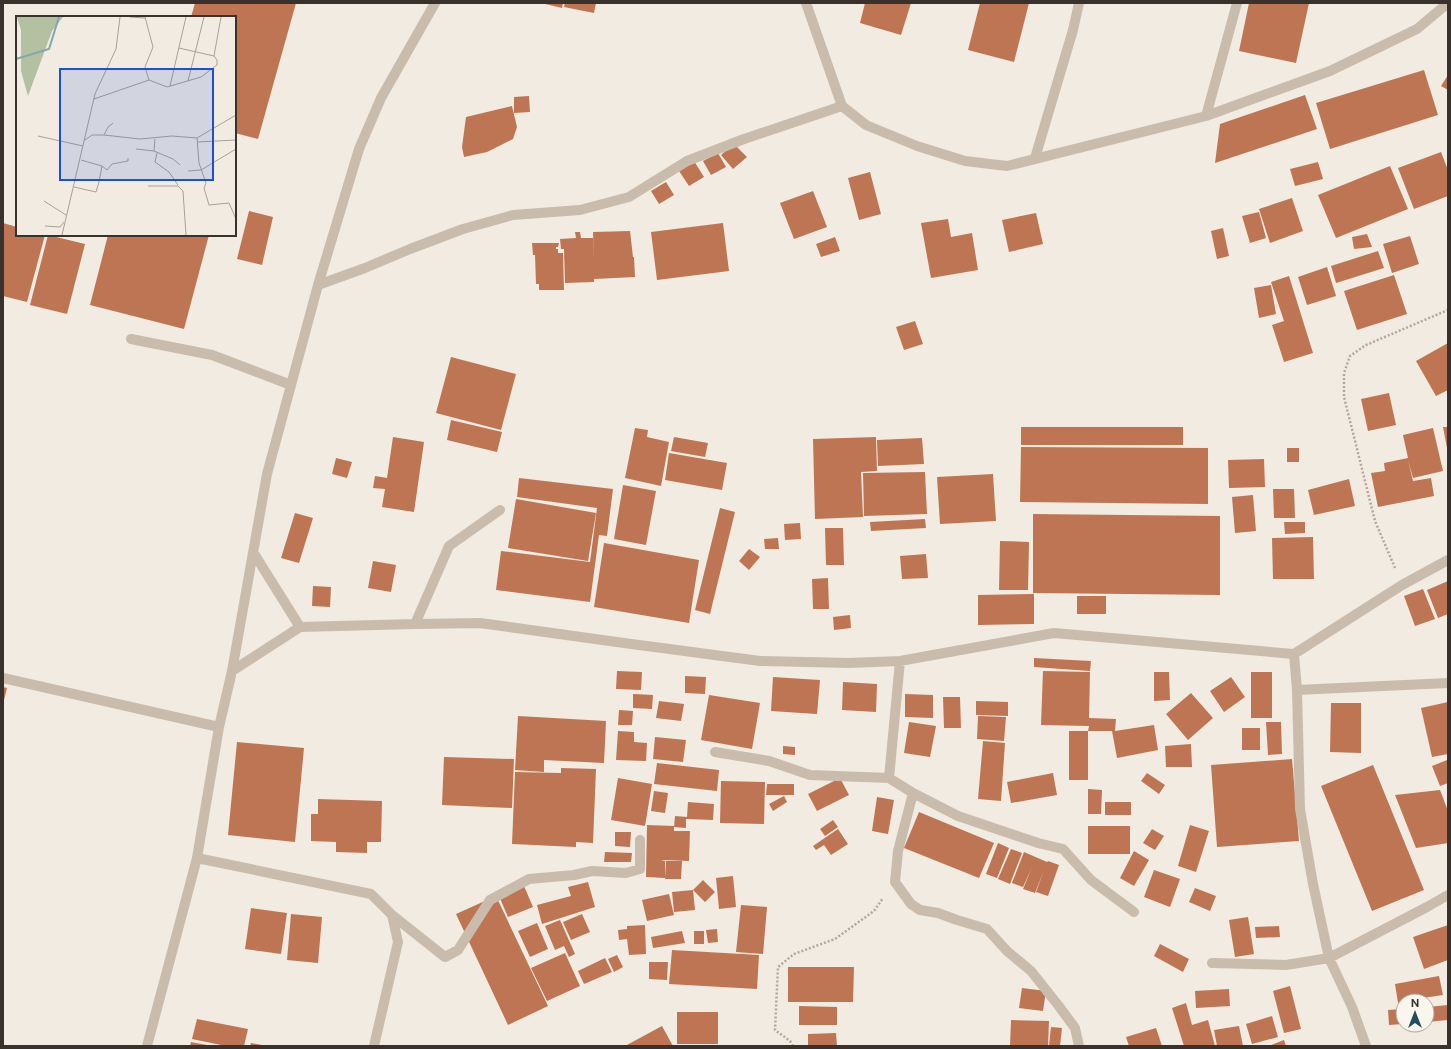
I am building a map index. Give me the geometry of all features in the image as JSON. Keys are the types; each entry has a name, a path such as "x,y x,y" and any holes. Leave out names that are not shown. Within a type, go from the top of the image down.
{"street":[{"path":"147,1046 197,858 219,727 232,671 267,474 318,285 359,150 381,98 435,3"},
{"path":"806,3 842,106 866,125 917,146 965,161 1007,166 1206,116 1330,71 1417,29 1448,3"},
{"path":"1035,158 1073,30 1079,3"},
{"path":"1206,116 1237,3"},
{"path":"318,285 462,229 513,215 580,210 629,197 687,160 842,106"},
{"path":"131,339 212,356 291,385"},
{"path":"415,624 449,546 500,510"},
{"path":"253,552 300,627"},
{"path":"232,671 300,627 415,624 480,623 624,644 760,661 849,663 900,661 1054,633 1294,654 1402,585 1448,560"},
{"path":"1294,654 1297,690 1300,809 1313,884 1330,958 1352,1007 1366,1046"},
{"path":"889,778 900,661"},
{"path":"3,678 219,727"},
{"path":"1297,690 1448,683"},
{"path":"715,752 769,761 810,775 889,778 913,793 958,816 1038,844 1064,850 1091,880 1134,912"},
{"path":"913,793 898,851 895,882 912,904 920,910 938,913 987,929 1007,951 1031,971 1058,1005 1074,1028 1079,1046"},
{"path":"197,858 371,894 392,915 444,957 458,950 490,900 529,879 574,875 592,871 626,873 640,869 640,840"},
{"path":"1212,963 1286,965 1330,958 1448,895"},
{"path":"374,1046 398,942 392,915"}],"path":[{"path":"1402,585 1375,521 1344,397 1344,372 1350,356 1366,345 1448,310"},
{"path":"793,1046 790,1041 775,1030 778,966 794,954 835,939 874,911 895,882"}],"building":[{"path":"195,3 296,3 258,139 236,133 236,16 191,16"},
{"path":"541,3 563,3 562,8"},
{"path":"565,3 596,3 594,13 564,7"},
{"path":"865,3 911,3 901,35 860,23"},
{"path":"980,3 1029,3 1014,62 968,50"},
{"path":"1249,3 1309,3 1296,63 1239,51"},
{"path":"1424,70 1438,115 1330,149 1316,103"},
{"path":"1448,75 1448,90 1441,86"},
{"path":"1305,95 1317,129 1215,163 1220,124"},
{"path":"529,96 530,112 514,113 514,97"},
{"path":"512,106 517,127 513,139 487,152 464,157 462,147 466,117"},
{"path":"734,144 747,157 733,169 721,155"},
{"path":"1441,152 1448,170 1448,196 1414,209 1398,168"},
{"path":"718,153 726,167 711,175 703,161"},
{"path":"694,161 704,177 689,186 679,171"},
{"path":"1318,162 1323,179 1295,186 1290,169"},
{"path":"1390,166 1408,209 1336,238 1318,195"},
{"path":"870,172 881,214 859,220 848,178"},
{"path":"666,182 674,195 659,204 651,191"},
{"path":"813,191 827,227 794,239 780,203"},
{"path":"1292,198 1303,231 1270,243 1259,209"},
{"path":"249,211 273,217 262,265 237,259"},
{"path":"1259,212 1266,238 1250,243 1242,216"},
{"path":"1036,213 1043,244 1009,252 1002,220"},
{"path":"948,219 951,237 972,233 978,270 931,278 921,223"},
{"path":"3,223 16,227 16,236 45,236 27,302 3,296"},
{"path":"723,223 729,271 657,280 651,232"},
{"path":"1223,228 1229,256 1217,259 1211,231"},
{"path":"630,231 635,277 594,279 594,282 565,283 564,249 561,249 560,239 576,238 575,232 580,232 581,238 593,238 594,263 593,232"},
{"path":"1367,234 1372,247 1354,249 1352,237"},
{"path":"48,236 85,244 67,314 30,305"},
{"path":"108,236 209,236 184,329 90,305"},
{"path":"1410,236 1419,264 1392,273 1383,244"},
{"path":"835,237 840,251 821,257 816,244"},
{"path":"532,243 559,243 556,249 558,249 558,253 563,253 564,290 539,290 539,284 536,284 535,255 533,255"},
{"path":"1378,251 1384,268 1336,283 1331,266"},
{"path":"1327,267 1336,296 1307,305 1298,277"},
{"path":"1394,275 1407,314 1357,330 1344,291"},
{"path":"1289,276 1313,353 1284,362 1272,325 1284,321 1271,282"},
{"path":"1271,285 1276,314 1259,318 1254,288"},
{"path":"915,321 923,344 904,350 896,327"},
{"path":"1448,343 1448,390 1436,396 1416,361"},
{"path":"451,357 516,374 501,430 436,413"},
{"path":"1389,393 1396,425 1368,431 1361,399"},
{"path":"451,420 502,432 497,452 447,440"},
{"path":"1021,427 1183,427 1183,445 1021,445"},
{"path":"1443,427 1448,427 1448,448 1447,448"},
{"path":"635,428 648,430 647,437 669,442 661,486 625,478"},
{"path":"1433,428 1443,471 1413,478 1408,460 1413,481 1431,478 1434,496 1378,507 1371,473 1385,471 1384,463 1408,458 1403,435"},
{"path":"393,437 424,442 414,512 382,507 385,489 373,488 375,476 387,478"},
{"path":"674,437 708,443 705,457 671,451"},
{"path":"876,437 877,471 861,472 863,517 815,519 813,439"},
{"path":"922,438 924,464 878,466 877,440"},
{"path":"1021,447 1208,448 1208,504 1020,502"},
{"path":"1287,448 1299,448 1299,462 1287,462"},
{"path":"669,453 727,463 722,490 665,480"},
{"path":"336,458 352,462 347,478 332,474"},
{"path":"1264,459 1265,487 1229,488 1228,460"},
{"path":"925,472 927,514 864,516 863,473"},
{"path":"993,474 996,521 940,524 937,477"},
{"path":"519,478 613,489 607,536 599,535 590,602 496,590 501,551 590,562 597,508 517,497"},
{"path":"1349,479 1355,506 1314,515 1308,490"},
{"path":"623,485 656,491 646,545 614,539"},
{"path":"1273,489 1294,489 1295,518 1274,518"},
{"path":"1253,495 1256,531 1235,533 1232,497"},
{"path":"516,499 596,513 588,561 508,548"},
{"path":"720,508 735,512 710,614 695,610"},
{"path":"295,513 313,518 299,563 281,558"},
{"path":"1033,514 1220,516 1220,595 1033,593"},
{"path":"925,519 926,528 871,531 870,522"},
{"path":"1284,522 1305,522 1305,533 1285,534"},
{"path":"800,523 801,539 785,540 784,524"},
{"path":"825,528 843,528 844,565 826,565"},
{"path":"1313,537 1314,579 1273,579 1272,538"},
{"path":"778,538 779,549 765,549 764,539"},
{"path":"1000,541 1029,542 1028,590 999,590"},
{"path":"604,543 699,560 689,623 594,607"},
{"path":"749,549 760,557 749,570 739,561"},
{"path":"926,554 928,578 902,579 900,556"},
{"path":"373,561 396,565 391,592 368,588"},
{"path":"828,578 829,609 813,609 812,579"},
{"path":"1448,581 1448,614 1438,618 1427,590"},
{"path":"313,586 331,587 330,607 312,606"},
{"path":"1423,589 1435,619 1415,626 1404,596"},
{"path":"1034,594 1034,624 978,625 978,595"},
{"path":"1077,596 1106,596 1106,614 1077,614"},
{"path":"850,615 851,628 834,630 833,617"},
{"path":"1034,658 1091,661 1090,671 1034,667"},
{"path":"617,671 642,672 641,690 616,689"},
{"path":"1043,671 1090,672 1089,718 1116,719 1115,731 1154,725 1158,750 1117,758 1112,731 1088,731 1089,726 1041,725"},
{"path":"1154,672 1169,672 1170,700 1154,701"},
{"path":"1251,672 1272,672 1272,718 1251,718"},
{"path":"685,676 706,677 705,694 685,693"},
{"path":"773,677 820,680 817,714 771,711"},
{"path":"1231,677 1245,697 1224,712 1210,691"},
{"path":"843,682 877,684 876,712 842,710"},
{"path":"3,687 7,688 4,700 3,700"},
{"path":"1191,693 1213,718 1188,740 1166,714"},
{"path":"633,694 653,695 652,709 633,708"},
{"path":"905,694 933,695 933,718 905,717"},
{"path":"709,695 760,703 752,749 701,740"},
{"path":"943,697 960,697 961,728 944,728"},
{"path":"659,701 684,704 681,721 656,718"},
{"path":"976,701 1008,702 1008,716 976,715"},
{"path":"1448,702 1448,754 1432,757 1421,708"},
{"path":"1331,703 1361,703 1361,753 1330,752"},
{"path":"619,710 633,711 632,725 618,725"},
{"path":"518,716 606,721 604,763 544,760 544,772 515,770"},
{"path":"978,716 1006,717 1004,741 977,739"},
{"path":"909,722 936,726 930,757 904,753"},
{"path":"1266,722 1281,722 1282,754 1268,755"},
{"path":"1242,728 1260,728 1260,750 1242,750"},
{"path":"618,731 634,732 634,742 647,743 646,761 616,760"},
{"path":"1069,731 1088,731 1088,780 1069,780"},
{"path":"655,737 686,740 683,762 653,759"},
{"path":"983,741 1005,743 1001,801 978,799"},
{"path":"237,742 304,748 295,842 228,835"},
{"path":"1191,744 1192,767 1166,767 1165,746"},
{"path":"783,746 795,747 795,755 783,754"},
{"path":"444,757 514,759 512,808 442,805"},
{"path":"1292,759 1299,841 1217,847 1211,765"},
{"path":"1447,760 1448,783 1440,786 1432,766"},
{"path":"657,763 719,770 717,791 654,784"},
{"path":"1373,765 1424,890 1372,911 1321,786"},
{"path":"561,768 596,769 593,843 576,842 576,847 512,844 515,772 561,773"},
{"path":"1053,773 1057,795 1011,803 1007,782"},
{"path":"1147,773 1165,785 1159,794 1141,781"},
{"path":"618,778 652,784 645,826 611,820"},
{"path":"840,778 849,795 817,811 808,794"},
{"path":"721,781 765,782 764,824 720,823"},
{"path":"767,784 794,784 794,795 766,795"},
{"path":"1088,789 1102,790 1101,814 1088,814"},
{"path":"1440,790 1448,811 1448,843 1416,848 1395,795"},
{"path":"654,791 668,793 665,813 651,811"},
{"path":"784,796 787,802 773,811 769,804"},
{"path":"877,797 894,800 888,834 872,831"},
{"path":"318,799 382,801 381,842 367,842 367,853 336,852 336,842 311,841 311,814 318,814"},
{"path":"688,802 714,804 713,820 686,819 686,828 674,827 675,816 687,817"},
{"path":"1105,802 1131,802 1131,815 1105,815"},
{"path":"919,812 994,843 979,878 904,848"},
{"path":"833,820 838,827 825,836 820,829"},
{"path":"647,825 674,826 674,831 690,831 689,861 661,860 665,861 665,878 646,877"},
{"path":"1190,825 1209,831 1196,872 1178,866"},
{"path":"1088,826 1130,826 1130,854 1088,854"},
{"path":"838,829 848,844 831,855 824,845 816,850 813,846"},
{"path":"1152,829 1164,836 1155,850 1143,843"},
{"path":"615,832 631,832 630,847 615,846"},
{"path":"998,843 1009,848 997,878 986,874"},
{"path":"1011,849 1022,853 1010,884 998,879"},
{"path":"1134,851 1149,860 1134,886 1120,878"},
{"path":"605,852 632,853 631,862 604,862"},
{"path":"1024,852 1047,862 1048,861 1059,865 1048,896 1036,892 1044,870 1035,893 1023,889 1032,867 1023,887 1012,883"},
{"path":"666,861 682,861 681,879 665,879"},
{"path":"1154,870 1180,879 1170,907 1144,897"},
{"path":"733,876 736,907 719,909 716,878"},
{"path":"703,880 715,892 705,902 693,890"},
{"path":"588,882 595,907 542,924 537,905 571,896 568,887"},
{"path":"524,886 533,907 508,917 499,896"},
{"path":"1195,888 1216,896 1210,911 1189,902"},
{"path":"693,890 695,910 674,912 672,892"},
{"path":"669,894 674,915 647,921 642,900"},
{"path":"496,896 548,1006 508,1025 456,914"},
{"path":"741,905 767,907 763,954 736,952"},
{"path":"251,908 287,913 281,954 245,949"},
{"path":"291,914 322,917 318,963 287,960"},
{"path":"582,914 590,932 571,940 563,922"},
{"path":"1248,917 1254,954 1235,957 1229,920"},
{"path":"560,920 575,954 569,957 564,946 555,950 545,926"},
{"path":"537,923 548,949 530,957 518,931"},
{"path":"645,925 646,954 629,955 627,939 619,940 618,930 627,929 627,926"},
{"path":"1448,925 1448,960 1424,969 1413,937"},
{"path":"1279,926 1280,937 1256,938 1255,927"},
{"path":"717,929 718,942 708,943 706,930"},
{"path":"682,931 685,943 653,948 651,937"},
{"path":"694,931 704,931 704,944 694,944"},
{"path":"1160,944 1189,959 1183,972 1154,956"},
{"path":"672,950 759,955 757,989 669,984"},
{"path":"565,953 580,986 547,1001 531,968"},
{"path":"617,955 623,967 614,972 608,959"},
{"path":"605,958 612,972 584,984 578,971"},
{"path":"649,962 668,962 667,980 649,979"},
{"path":"788,967 854,967 853,1002 788,1002"},
{"path":"1439,976 1443,995 1435,996 1435,993 1396,993 1395,984"},
{"path":"1290,986 1301,1029 1284,1033 1273,991"},
{"path":"1022,988 1046,991 1043,1011 1019,1008"},
{"path":"1229,989 1230,1006 1196,1008 1195,991"},
{"path":"1186,1003 1192,1025 1208,1020 1215,1046 1184,1046 1172,1008"},
{"path":"1448,1005 1448,1020 1435,1021 1435,1006"},
{"path":"799,1006 837,1007 837,1025 799,1025"},
{"path":"1388,1010 1395,1010 1395,1025 1389,1025"},
{"path":"677,1012 718,1012 718,1044 677,1044"},
{"path":"1272,1016 1278,1037 1252,1044 1246,1024"},
{"path":"197,1019 248,1029 244,1046 226,1046 192,1039"},
{"path":"1011,1020 1049,1021 1048,1046 1010,1046"},
{"path":"662,1026 673,1046 625,1046"},
{"path":"1239,1026 1243,1046 1217,1046 1214,1030"},
{"path":"1051,1027 1062,1028 1060,1046 1049,1046"},
{"path":"1156,1028 1162,1046 1129,1046 1126,1037"},
{"path":"836,1033 837,1046 808,1046 808,1034"},
{"path":"1284,1040 1286,1046 1269,1046"},
{"path":"191,1042 207,1045 207,1046 190,1046"},
{"path":"251,1043 262,1045 262,1046 250,1046"}]}
